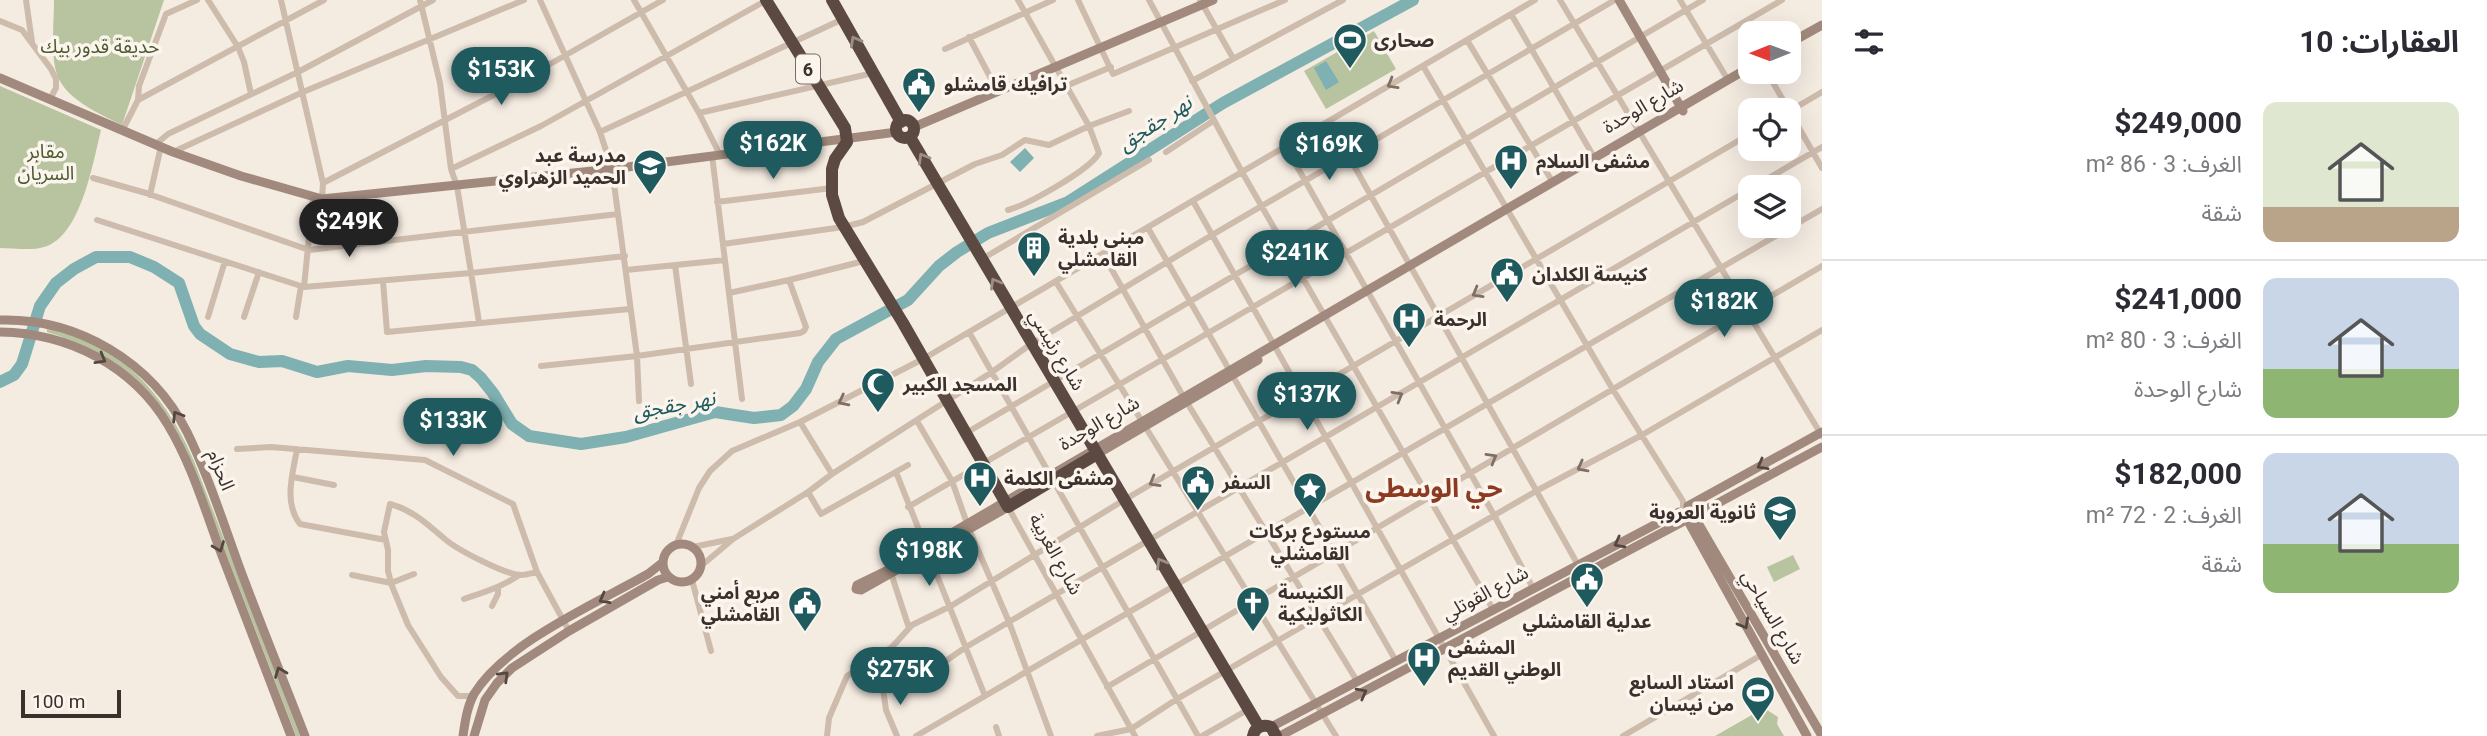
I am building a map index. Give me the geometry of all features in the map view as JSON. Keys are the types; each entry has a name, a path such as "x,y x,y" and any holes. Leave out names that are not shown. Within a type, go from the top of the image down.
{"highway":[{"name":"6","path":"767,0 842,123 847,139"},
{"path":"832,0 873,73 904,138 912,132"},
{"name":"شارع رئيسي","path":"912,132 959,222 1010,309 1249,709 1268,732"},
{"path":"832,187 833,164 847,139"},
{"name":"شارع الغربية","path":"832,187 834,203 843,227 901,320 1006,504"},
{"name":"شارع الوحدة","path":"1006,504 1095,451"}],"street":[{"path":"26,0 32,43"},
{"path":"122,131 138,100 139,86 166,14 197,0"},
{"path":"208,0 244,62 251,94"},
{"path":"281,0 323,183 317,198 296,317"},
{"path":"138,100 324,0"},
{"path":"150,195 159,145 168,134 298,72 420,3 433,0"},
{"path":"173,152 303,92 524,0"},
{"path":"540,0 600,132 612,169 637,356 639,401"},
{"path":"634,0 699,113 715,154 718,202 742,399"},
{"path":"323,183 566,57 663,0"},
{"path":"452,169 541,126 767,0"},
{"path":"1008,210 1018,208 1044,193 1097,158 1099,153 1090,126 1018,0"},
{"path":"945,49 1053,0"},
{"path":"1078,0 1113,74 1285,0"},
{"path":"1149,0 1197,93 1494,611"},
{"path":"912,132 997,90 1160,22 1201,2 1213,0"},
{"path":"1192,80 1333,2 1343,0"},
{"path":"463,736 473,696 501,662 518,649 648,574 662,563 666,552 676,545 699,488 717,464 741,446 800,422 923,359 1535,0"},
{"path":"1560,0 1821,434"},
{"path":"662,563 668,577 680,583 692,580 701,566 733,539 1031,344 1169,263 1212,234 1617,0 1682,109"},
{"path":"1680,0 1728,80"},
{"path":"966,433 1703,0"},
{"path":"908,507 1782,0"},
{"path":"1201,2 1233,58"},
{"path":"420,3 438,76 479,323"},
{"path":"1511,14 1594,157"},
{"path":"600,132 843,19"},
{"path":"0,21 23,30 56,79 56,88 50,99"},
{"path":"1801,37 1822,25"},
{"path":"1801,42 1822,30"},
{"path":"969,37 997,90"},
{"path":"1467,40 1552,181"},
{"path":"1423,66 1563,300 1612,388 1683,501 1684,508 1680,517 1689,519"},
{"path":"1066,86 1111,67"},
{"path":"699,113 873,73"},
{"name":"شارع الوحدة","path":"1682,109 1738,75"},
{"name":"شارع الوحدة","path":"1095,451 1738,77"},
{"path":"0,78 173,152 241,176 317,198 612,169 847,139 899,127"},
{"path":"1801,104 1822,92"},
{"path":"723,244 843,227 870,219 975,164 1002,155 1025,141 1049,145 1129,110"},
{"path":"1166,152 1212,118"},
{"path":"1329,121 1489,402 1578,565"},
{"path":"1801,132 1822,167"},
{"name":"شارع الوحدة","path":"1508,211 1552,181 1640,134"},
{"path":"827,736 830,718 847,676 892,647 909,628 951,606 1173,471 1738,141"},
{"path":"1286,147 1533,588"},
{"path":"1774,175 1822,147"},
{"path":"980,257 1149,160"},
{"path":"93,178 309,250 618,214"},
{"path":"718,202 832,187"},
{"path":"934,669 966,647 1738,196"},
{"path":"1193,201 1494,736"},
{"path":"916,736 1822,209"},
{"path":"97,220 302,286 471,273 625,256"},
{"path":"1148,228 1395,661"},
{"path":"1103,254 1185,399 1357,681"},
{"path":"626,270 725,260"},
{"path":"208,317 225,261"},
{"path":"729,293 864,261"},
{"path":"676,265 691,384"},
{"path":"1107,687 1822,266"},
{"path":"244,317 259,272"},
{"path":"541,366 686,350 804,331 806,327 789,280"},
{"path":"383,281 387,332 630,309"},
{"path":"1056,282 1336,736"},
{"name":"الحزام","path":"0,320 41,323 87,337 119,355 148,379 172,408 198,457 305,736"},
{"path":"39,336 41,323"},
{"path":"1097,736 1131,729 1177,699 1400,569 1538,490 1642,435 1822,330"},
{"name":"الحزام","path":"0,332 39,336 68,343 115,368 143,391 168,425 182,451 291,736"},
{"path":"969,332 1200,736 1249,709"},
{"path":"917,421 953,481 1051,736"},
{"path":"800,422 832,474"},
{"name":"شارع القوتلي","path":"1268,732 1438,637 1494,611 1821,434"},
{"path":"237,449 271,447 425,460 513,504 537,572 569,631"},
{"name":"شارع القوتلي","path":"1268,732 1322,714 1822,447"},
{"path":"297,449 290,504 300,524 386,540"},
{"path":"808,492 821,514 908,465"},
{"path":"896,472 985,696"},
{"path":"293,477 334,485"},
{"path":"473,696 458,696 441,677 408,625 391,583 384,532 390,504 401,507 428,523 447,542 519,575"},
{"name":"شارع الوحدة","path":"927,549 861,590 856,589 858,585 1006,504"},
{"name":"شارع الغربية","path":"1006,504 1135,736"},
{"name":"شارع السياحي","path":"1689,519 1822,736"},
{"name":"شارع السياحي","path":"1689,519 1807,736"},
{"path":"676,545 692,547 733,539"},
{"path":"692,547 699,556 701,566"},
{"path":"464,599 498,588 519,575 537,572"},
{"path":"891,573 909,628"},
{"path":"352,575 391,583 414,574"},
{"path":"474,736 481,709 497,683 524,659 658,580 668,577"},
{"path":"692,580 711,651"},
{"path":"492,606 498,588"},
{"path":"1623,736 1771,650"},
{"path":"882,682 886,710 897,736"},
{"path":"996,727 999,736"}],"green space":[{"name":"حديقة قدور بيك","path":"54,0 164,0 122,125 83,104 60,81 54,55"},
{"name":"صحارى","path":"1374,31 1396,69 1326,109 1304,71"},
{"name":"مقابر السريان","path":"0,86 101,130 89,178 76,214 57,240 44,247 0,248"},
{"path":"47,329 72,334 96,344 118,358 155,395 170,416 194,461 300,736 296,736 188,454 164,410 149,392 114,362 94,350 47,332"},
{"path":"1793,555 1800,569 1774,582 1767,567"},
{"name":"استاد السابع من نيسان","path":"1764,708 1778,717 1777,724 1784,736 1715,736"}],"water":[{"path":"1326,61 1339,82 1326,90 1314,68"},
{"path":"1025,148 1034,158 1020,172 1010,162"}],"waterway":[{"name":"نهر جقجق","path":"0,382 14,375 22,364 40,306 56,283 96,257 130,257 154,267 179,283 194,326 200,334 230,354 259,362 282,361 317,372 348,366 392,370 426,366 461,367 472,370 493,393 512,424 529,436 581,444 626,437 715,412 754,418 781,415 793,406 806,389 818,362 836,339 908,300 939,266 957,252 988,233 1068,202 1223,103 1413,0"}],"place":[{"name":"صحارى","path":"1350,70"},
{"name":"ترافيك قامشلو","path":"919,114"},
{"name":"مشفى السلام","path":"1511,191"},
{"name":"مدرسة عبد الحميد الزهراوي","path":"650,196"},
{"name":"مبنى بلدية القامشلي","path":"1034,278"},
{"name":"كنيسة الكلدان","path":"1507,304"},
{"name":"الرحمة","path":"1409,349"},
{"name":"المسجد الكبير","path":"878,414"},
{"name":"مشفى الكلمة","path":"980,508"},
{"name":"السفر","path":"1198,512"},
{"name":"مستودع بركات القامشلي","path":"1310,519"},
{"name":"ثانوية العروبة","path":"1780,542"},
{"name":"عدلية القامشلي","path":"1587,609"},
{"name":"مربع أمني القامشلي","path":"805,633"},
{"name":"الكنيسة الكاثوليكية","path":"1253,633"},
{"name":"المشفى الوطني القديم","path":"1424,688"},
{"name":"استاد السابع من نيسان","path":"1758,723"}],"district":[{"name":"حي الوسطى","path":"1434,488"}]}
